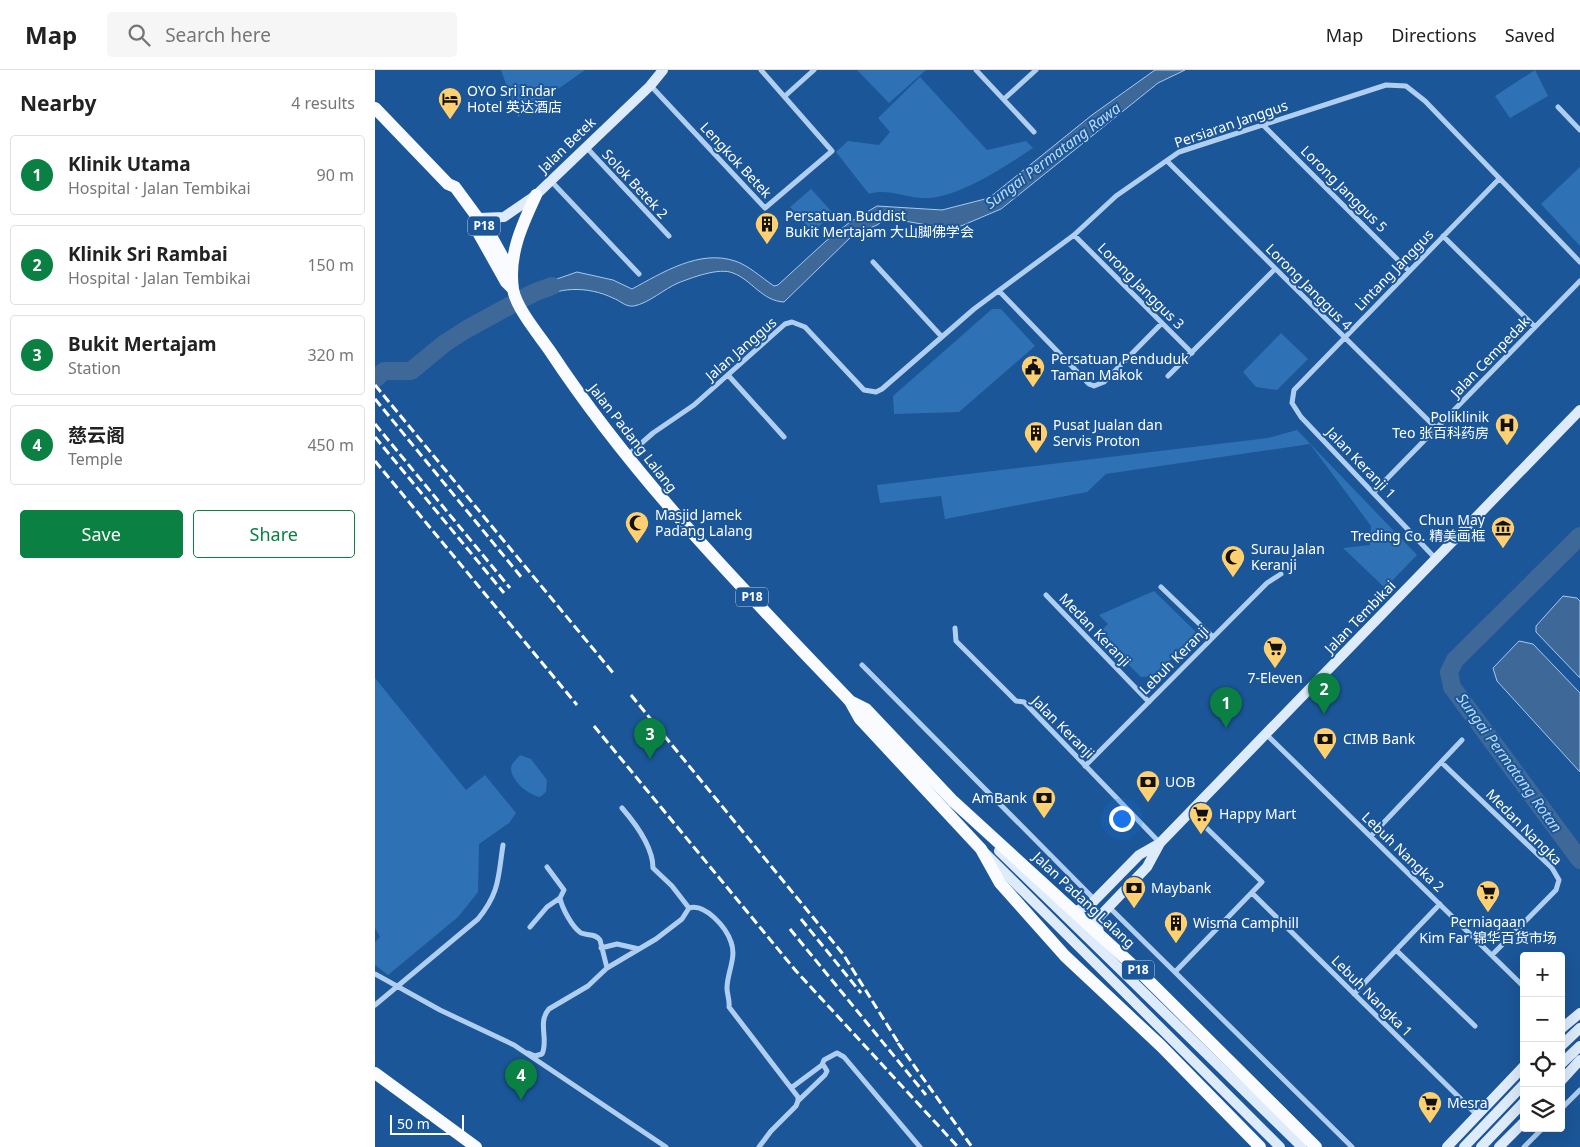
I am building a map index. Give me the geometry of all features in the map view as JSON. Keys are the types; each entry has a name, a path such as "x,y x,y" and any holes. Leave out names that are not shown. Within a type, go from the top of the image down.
{"main road":[{"name":"P18","path":"375,108 448,184 455,187 479,218 513,274"},
{"name":"Jalan Padang Lalang","path":"448,184 448,191 483,239 507,282 514,290 523,309 593,413 687,528 851,701 860,719 981,849 1000,883 1065,956 1161,1046 1260,1147"},
{"name":"Jalan Padang Lalang","path":"514,290 513,274 517,240 536,195"},
{"name":"Jalan Padang Lalang","path":"851,701 866,709 1065,916 1099,933 1316,1147"},
{"path":"375,1073 476,1147"}],"street":[{"name":"Jalan Betek","path":"479,218 504,217 536,195 650,86 663,70"},
{"path":"761,70 785,96 813,70"},
{"path":"976,70 1033,132"},
{"path":"1003,99 1036,70"},
{"name":"Persiaran Janggus","path":"864,390 876,392 882,389 974,309 1074,236 1117,196 1179,152 1387,85 1406,86 1425,101 1580,262"},
{"name":"Lengkok Betek","path":"650,86 765,208 832,151 785,96"},
{"path":"1558,107 1580,130"},
{"name":"Lorong Janggus 5","path":"1262,124 1409,271"},
{"name":"Solok Betek 2","path":"585,147 669,236"},
{"name":"Lorong Janggus 4","path":"1167,161 1436,428"},
{"name":"Lintang Janggus","path":"1292,403 1294,390 1499,178"},
{"path":"550,180 639,274"},
{"name":"Lorong Janggus 3","path":"1074,236 1192,353"},
{"path":"1443,236 1535,327"},
{"path":"873,262 942,337"},
{"path":"1168,376 1275,269"},
{"name":"Jalan Cempedak","path":"1374,492 1580,281"},
{"path":"999,291 1089,384 1095,386 1104,382 1162,323"},
{"name":"Jalan Janggus","path":"627,456 653,433 694,405 780,328 792,322 805,327 814,335 864,390"},
{"path":"728,375 784,437"},
{"name":"Jalan Keranji 1","path":"1292,403 1301,417 1436,558"},
{"name":"Jalan Tembikai","path":"1099,933 1097,921 1147,867 1160,843 1580,410"},
{"name":"Lebuh Keranji","path":"1085,766 1267,583 1281,574"},
{"path":"1161,587 1213,637"},
{"name":"Medan Keranji","path":"1046,595 1149,702"},
{"name":"Jalan Keranji","path":"955,628 957,641 1017,701 1023,702 1160,843"},
{"name":"Jalan Padang Lalang","path":"862,665 1096,900"},
{"name":"Lebuh Nangka 2","path":"1266,734 1520,983"},
{"path":"1371,836 1462,740"},
{"name":"Medan Nangka","path":"1441,762 1552,868 1559,880 1557,890 1492,955"},
{"path":"622,808 644,837 646,847 653,860 653,868 673,886 689,908"},
{"path":"1176,971 1262,882 1190,812"},
{"name":"Jalan Tembikai","path":"1065,916 1096,900 1139,855 1160,843"},
{"path":"375,1005 478,919 487,909 494,898 503,845"},
{"path":"981,849 1065,916 1302,1147"},
{"path":"530,927 547,907 560,898 564,890 547,867"},
{"name":"Lebuh Nangka 1","path":"1252,892 1477,1115"},
{"path":"560,898 562,907 580,932 597,936 607,968"},
{"path":"1355,994 1440,904"},
{"path":"528,1054 535,1056 543,1054 545,1047 543,1022 545,1014 588,986 607,968 639,949 682,919 689,908 696,906 703,908 713,916 731,941 732,962 727,987 730,1000 729,1007 798,1097 797,1106 771,1131 759,1147"},
{"name":"Jalan Padang Lalang","path":"1109,907 1176,971 1352,1147"},
{"path":"1065,916 1279,1147"},
{"path":"601,948 617,944 639,949"},
{"path":"1396,950 1475,1026"},
{"path":"375,974 440,1010 500,1036 666,1147"},
{"path":"1565,1026 1580,1013"},
{"path":"1565,1042 1580,1028"},
{"path":"1565,1060 1580,1046"},
{"path":"791,1088 821,1065 830,1055 837,1053 844,1057 919,1147"},
{"path":"1565,1077 1580,1060"},
{"path":"798,1101 825,1075 827,1070 821,1065"},
{"path":"1447,1147 1520,1070"},
{"path":"1464,1147 1521,1087"},
{"path":"1565,1106 1580,1090"},
{"path":"1481,1147 1520,1106"},
{"path":"1499,1147 1520,1126"},
{"path":"1524,1147 1539,1132"}],"shaded area":[{"path":"501,70 585,70 518,117"},
{"path":"857,70 926,70 889,103"},
{"path":"1535,70 1548,96 1510,118 1495,96"},
{"path":"920,77 987,150 1026,141 1033,148 980,180 949,194 922,198 889,192 869,194 836,152 848,141 879,145 890,132 878,118"},
{"path":"1580,167 1580,246 1541,204"},
{"path":"811,189 833,213 813,232 790,207"},
{"path":"992,309 1001,309 1035,346 959,412 894,414 893,396"},
{"path":"1281,333 1308,359 1277,390 1256,387 1243,372"},
{"path":"1297,430 1417,555 1385,588 1343,548 1370,545 1371,526 1310,444 1106,474 1087,492 945,519 941,496 880,503 877,485 1268,438"},
{"path":"1154,591 1197,633 1154,676 1141,677 1098,634 1108,624 1099,615"},
{"path":"375,678 466,790 485,775 516,813 509,823 479,844 478,892 458,917 388,975 375,965 375,942 380,937 375,928"},
{"path":"520,755 531,759 547,780 546,792 540,797 531,794 514,779 511,769 512,765"}],"water":[{"path":"1155,70 1185,70 1158,83 1001,209 961,226 939,227 887,218 877,225 853,235 784,302 769,298 740,276 720,271 684,281 634,306 626,305 603,294 583,290 553,293 534,302 528,289 577,272 613,280 632,289 681,264 708,258 735,261 774,286 778,285 826,241 850,222 877,206 942,210 989,198 1092,115"},
{"path":"1563,596 1577,598 1580,601 1580,678 1536,632 1536,626"},
{"path":"1519,641 1533,644 1580,693 1580,772 1497,681 1493,668"}],"waterway":[{"name":"Sungai Permatang Rawa","path":"375,379 384,371 411,371 445,343 467,329 533,293 552,286"},
{"name":"Sungai Permatang Rotan","path":"1580,536 1455,660 1449,672 1452,687 1580,860"}],"railway":[{"path":"375,385 614,674"},
{"path":"375,399 522,578"},
{"path":"375,424 510,588"},
{"path":"375,437 504,593"},
{"path":"375,461 577,705"},
{"path":"631,695 843,954 901,1047"},
{"path":"594,726 796,971 958,1147"},
{"path":"801,919 861,993"},
{"path":"790,929 926,1095"},
{"path":"898,1043 972,1147"}],"place":[{"name":"OYO Sri Indar Hotel 英达酒店","path":"450,120"},
{"name":"Persatuan Buddist Bukit Mertajam 大山脚佛学会","path":"767,245"},
{"name":"Persatuan Penduduk Taman Makok","path":"1033,388"},
{"name":"Poliklinik Teo 张百科药房","path":"1507,446"},
{"name":"Pusat Jualan dan Servis Proton","path":"1036,454"},
{"name":"Masjid Jamek Padang Lalang","path":"637,544"},
{"name":"Chun May Treding Co. 精美画框","path":"1503,549"},
{"name":"Surau Jalan Keranji","path":"1233,578"},
{"name":"7-Eleven","path":"1275,669"},
{"name":"Klinik Sri Rambai","path":"1324,714"},
{"name":"Klinik Utama","path":"1226,728"},
{"name":"Bukit Mertajam","path":"650,759"},
{"name":"CIMB Bank","path":"1325,760"},
{"name":"UOB","path":"1148,803"},
{"name":"AmBank","path":"1044,819"},
{"name":"Happy Mart","path":"1201,835"},
{"name":"Maybank","path":"1134,909"},
{"name":"Perniagaan Kim Far 锦华百货市场","path":"1488,913"},
{"name":"Wisma Camphill","path":"1176,944"},
{"name":"慈云阁","path":"521,1100"},
{"name":"Mesra","path":"1430,1124"}]}
